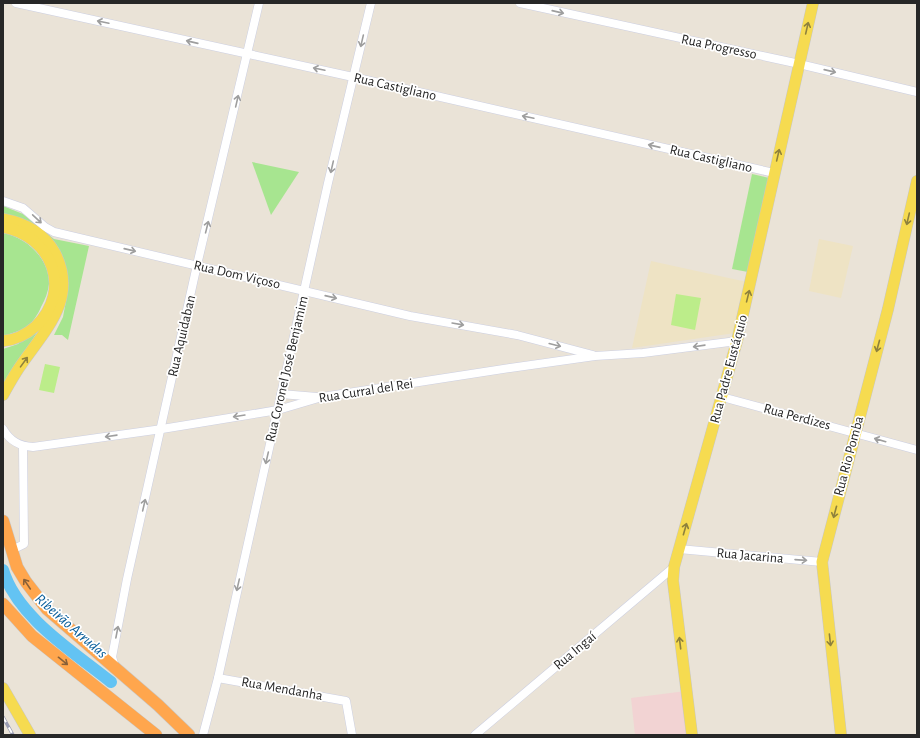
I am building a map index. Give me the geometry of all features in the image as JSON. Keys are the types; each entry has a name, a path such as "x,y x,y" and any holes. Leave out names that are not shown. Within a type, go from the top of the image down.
{"highway":[{"path":"3,521 17,567 47,609 158,705 189,735"},
{"path":"3,604 32,636 156,735"}],"main road":[{"name":"Rua Padre Eustáquio","path":"692,735 673,581 674,567 737,341 813,3"},
{"name":"Rua Rio Pomba","path":"841,735 822,562 888,309 917,181"},
{"path":"3,219 24,225 44,239 58,259 63,284 62,297 57,314 3,395"},
{"path":"3,227 20,232 37,243 48,258 55,280 55,291 45,318 23,336 3,341"},
{"path":"3,688 30,735"}],"street":[{"name":"Rua Castigliano","path":"16,3 354,77 774,173"},
{"name":"Rua Aquidaban","path":"116,670 112,657 127,579 162,429 197,265 259,3"},
{"name":"Rua Coronel José Benjamim","path":"203,735 218,678 328,183 371,3"},
{"name":"Rua Progresso","path":"520,3 799,64 917,92"},
{"name":"Rua Dom Viçoso","path":"3,201 24,208 45,227 54,232 410,316 517,335 595,356"},
{"name":"Rua Curral del Rei","path":"23,446 162,429 278,410 322,397 595,356 622,355 737,341"},
{"path":"281,394 322,397"},
{"name":"Rua Perdizes","path":"722,397 917,450"},
{"path":"3,429 15,443 23,446 24,544 12,550"},
{"name":"Rua Jacarina","path":"679,549 822,562"},
{"name":"Rua Ingaí","path":"475,735 674,567"},
{"name":"Rua Mendanha","path":"218,678 346,701 352,735"}],"shaded area":[{"path":"819,239 853,246 841,298 809,291"},
{"path":"651,261 747,282 735,333 632,348"},
{"path":"686,691 692,735 635,735 631,698"}],"green space":[{"path":"252,162 299,172 271,215"},
{"path":"752,174 769,178 748,272 732,269"},
{"path":"3,206 23,214 54,239 89,246 68,340 62,335 54,335 63,317 68,290 63,268 3,218"},
{"path":"3,233 20,239 35,251 45,266 49,284 44,302 31,323 19,331 4,336"},
{"path":"676,294 701,298 695,330 671,325"},
{"path":"39,328 3,387 3,349 18,344"},
{"path":"45,364 60,367 54,393 39,390"}],"waterway":[{"name":"Ribeirão Arrudas","path":"3,570 10,587 34,618 64,646 111,682"}],"railway":[{"path":"3,717 13,735"}]}
